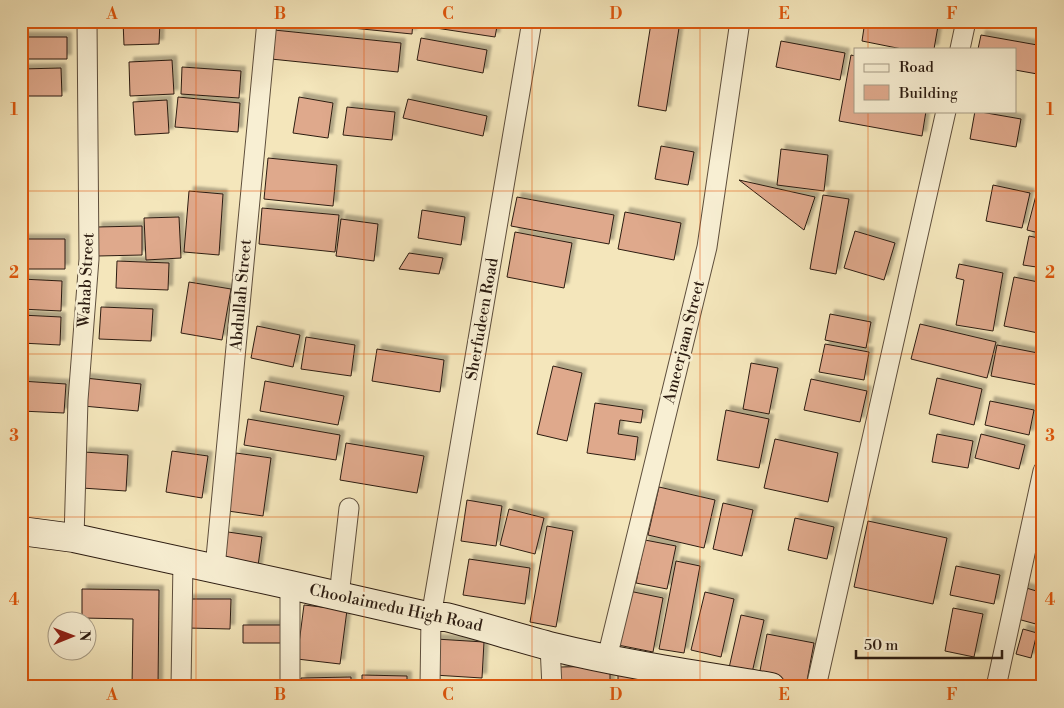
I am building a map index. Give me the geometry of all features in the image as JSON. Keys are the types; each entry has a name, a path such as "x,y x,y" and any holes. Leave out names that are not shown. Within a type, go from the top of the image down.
{"street":[{"name":"Wahab Street","path":"74,538 78,400 90,259 87,21"},
{"name":"Abdullah Street","path":"215,568 267,21"},
{"name":"Sherfudeen Road","path":"430,687 431,618 532,21"},
{"name":"Ameerjaan Street","path":"607,658 707,247 740,21"},
{"path":"960,48 966,21"},
{"path":"816,687 946,112"},
{"path":"996,687 1043,471"},
{"path":"339,596 349,508"},
{"name":"Choolaimedu High Road","path":"21,531 74,538 215,568 431,618 446,616 550,646 607,658 689,680 771,687"},
{"path":"181,687 182,561"},
{"path":"290,585 290,687"},
{"path":"550,646 552,687"}],"building":[{"path":"123,21 160,21 159,44 124,45"},
{"path":"282,21 413,21 412,34"},
{"path":"416,21 498,21 495,37 416,25"},
{"path":"865,21 911,21 938,26 934,48 897,48 862,41"},
{"path":"651,23 679,28 666,111 638,106"},
{"path":"274,30 401,43 398,72 271,59"},
{"path":"981,35 1043,46 1043,75 1016,70 1016,48 978,48"},
{"path":"21,37 67,37 67,59 21,59"},
{"path":"421,38 487,50 483,73 417,60"},
{"path":"781,41 845,53 840,80 776,67"},
{"path":"851,55 854,56 854,112 926,112 922,136 839,121"},
{"path":"172,60 174,94 130,96 129,62"},
{"path":"182,67 241,71 239,98 181,94"},
{"path":"61,68 62,96 21,96 21,69"},
{"path":"178,97 240,103 238,132 175,127"},
{"path":"299,97 333,103 328,138 293,133"},
{"path":"408,99 487,116 483,136 403,118"},
{"path":"167,100 169,133 135,135 133,102"},
{"path":"347,107 395,112 392,140 343,135"},
{"path":"975,112 1021,119 1016,147 970,139"},
{"path":"661,146 694,152 688,185 655,179"},
{"path":"781,149 828,155 824,191 777,185"},
{"path":"268,158 337,165 333,206 264,199"},
{"path":"1041,176 1043,176 1043,234 1027,230"},
{"path":"739,180 815,197 804,230"},
{"path":"993,185 1030,193 1022,228 986,221"},
{"path":"189,191 223,194 219,255 184,252"},
{"path":"823,195 849,199 836,274 810,269"},
{"path":"517,197 614,215 609,244 511,226"},
{"path":"262,208 339,215 335,252 259,244"},
{"path":"422,210 465,217 461,245 418,238"},
{"path":"625,212 681,223 674,260 618,249"},
{"path":"179,217 181,258 146,260 144,218"},
{"path":"341,219 378,224 374,261 336,256"},
{"path":"142,226 142,255 98,256 97,227"},
{"path":"855,231 895,243 884,280 844,268"},
{"path":"515,232 572,243 564,288 507,277"},
{"path":"1029,236 1043,239 1043,268 1023,265"},
{"path":"21,239 65,239 65,269 21,269"},
{"path":"409,253 443,258 439,274 399,269"},
{"path":"117,261 169,263 168,290 116,288"},
{"path":"959,264 1003,273 993,331 956,325 964,280 956,278"},
{"path":"1014,277 1043,283 1043,334 1004,326"},
{"path":"21,279 62,281 61,311 21,309"},
{"path":"189,282 231,289 222,340 181,333"},
{"path":"101,307 153,309 151,341 99,339"},
{"path":"830,314 871,322 866,348 825,340"},
{"path":"21,315 61,317 60,345 21,343"},
{"path":"920,324 996,342 987,378 911,359"},
{"path":"257,326 300,335 293,367 251,358"},
{"path":"306,337 355,345 351,376 301,369"},
{"path":"825,344 869,352 864,380 819,372"},
{"path":"997,345 1043,354 1043,386 991,376"},
{"path":"377,349 444,360 440,392 372,381"},
{"path":"751,363 778,368 769,414 743,409"},
{"path":"553,366 582,373 567,441 537,434"},
{"path":"85,378 141,384 138,411 83,406"},
{"path":"937,378 982,389 974,425 929,414"},
{"path":"811,379 867,391 860,422 804,410"},
{"path":"21,381 66,384 64,413 21,411"},
{"path":"265,381 344,396 338,425 260,411"},
{"path":"990,401 1034,410 1029,435 985,425"},
{"path":"595,403 643,410 641,423 620,420 618,434 638,437 635,460 587,453"},
{"path":"726,410 769,419 759,468 717,460"},
{"path":"248,419 340,435 336,460 244,445"},
{"path":"937,434 973,441 968,468 932,462"},
{"path":"981,434 1025,445 1019,469 975,458"},
{"path":"775,439 838,453 828,502 764,488"},
{"path":"346,443 424,456 417,493 340,480"},
{"path":"172,451 208,456 202,498 166,492"},
{"path":"84,452 128,455 126,491 82,488"},
{"path":"236,453 271,458 263,516 228,511"},
{"path":"659,487 715,500 704,548 648,535"},
{"path":"467,500 502,506 496,546 461,541"},
{"path":"723,503 753,510 742,556 713,549"},
{"path":"509,509 544,518 535,554 500,545"},
{"path":"795,518 834,527 827,559 788,550"},
{"path":"868,521 947,538 933,604 854,587"},
{"path":"547,526 573,531 556,627 530,622"},
{"path":"228,532 262,537 257,573 223,568"},
{"path":"645,540 676,546 667,589 636,583"},
{"path":"469,559 530,568 525,604 463,595"},
{"path":"676,561 700,566 684,653 659,649"},
{"path":"956,566 1000,575 994,604 950,595"},
{"path":"1023,587 1043,593 1043,626 1014,618"},
{"path":"82,589 159,590 158,687 132,687 133,619 98,618 98,610 82,610"},
{"path":"629,591 663,598 653,652 618,645"},
{"path":"705,592 734,599 721,657 691,650"},
{"path":"187,599 231,599 230,629 187,628"},
{"path":"304,605 347,610 340,664 297,659"},
{"path":"953,608 983,614 974,657 945,651"},
{"path":"741,615 764,620 752,673 729,668"},
{"path":"243,625 285,625 285,643 243,643"},
{"path":"1023,629 1037,633 1031,658 1016,654"},
{"path":"767,634 814,643 806,686 759,676"},
{"path":"436,639 484,642 482,678 434,675"},
{"path":"610,666 610,687 560,687 560,667"},
{"path":"669,674 669,687 618,687 618,675"},
{"path":"362,675 407,676 407,687 362,687"},
{"path":"351,677 351,687 301,687 301,678"}]}
